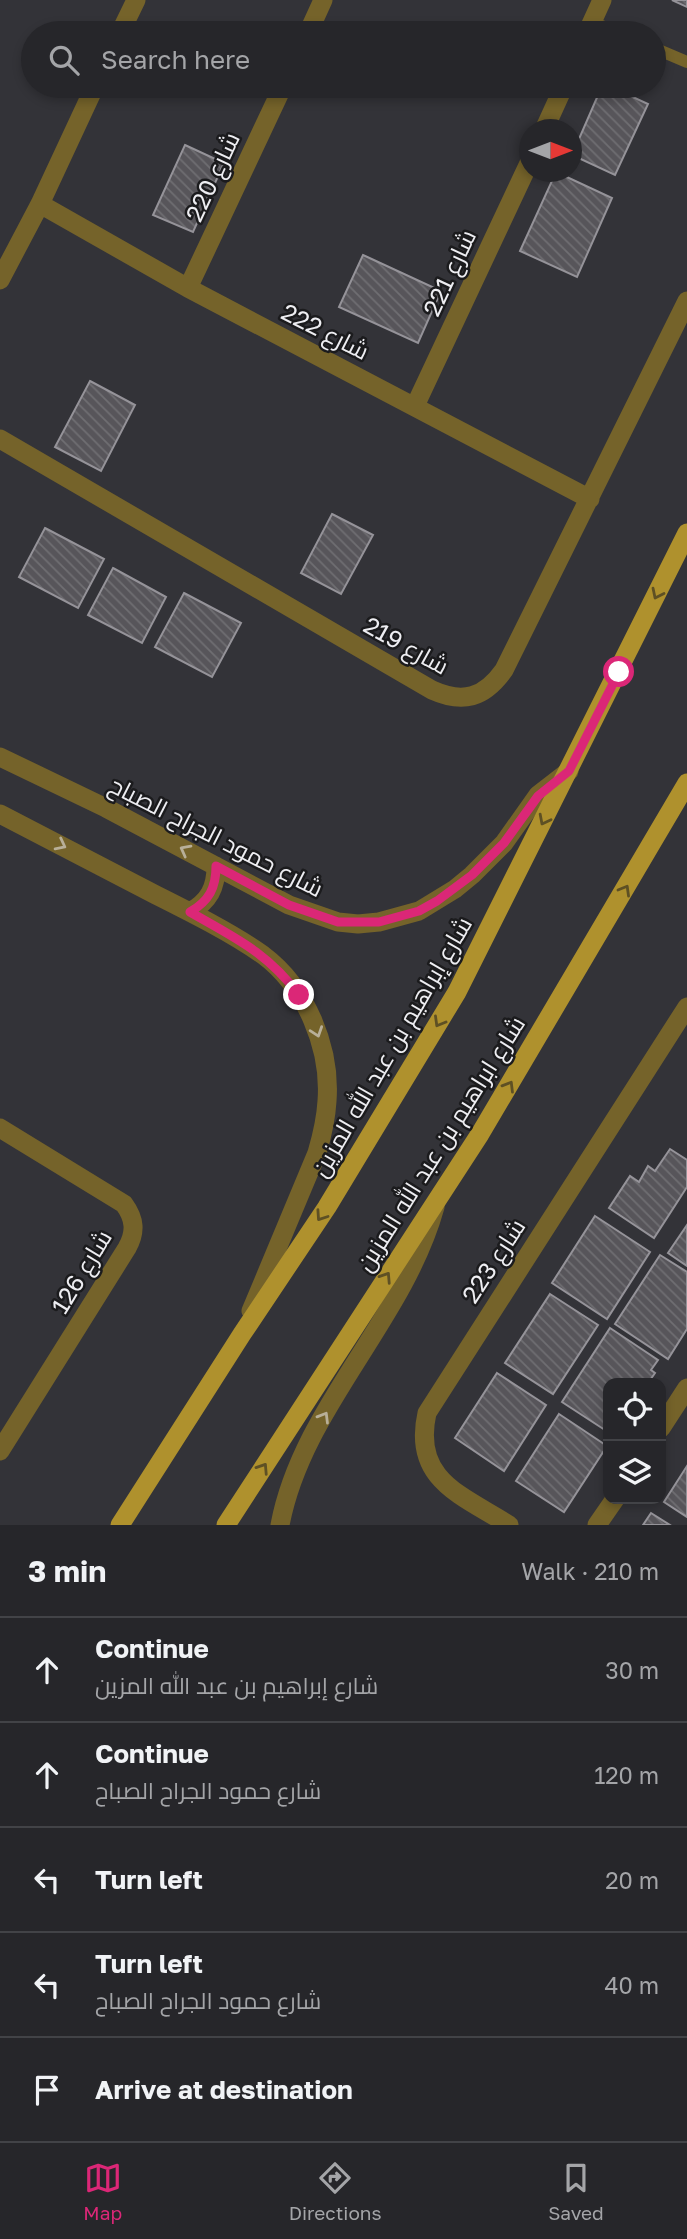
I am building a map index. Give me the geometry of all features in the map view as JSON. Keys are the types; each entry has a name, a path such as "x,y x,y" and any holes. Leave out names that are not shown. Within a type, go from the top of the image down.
{"main road":[{"name":"شارع إبراهيم بن عبد الله المزين","path":"120,1525 327,1207 451,1002 687,533"},
{"name":"شارع ابراهيم بن عبد الله المزين","path":"226,1525 480,1134 687,783"}],"street":[{"path":"126,21 136,0"},
{"path":"313,21 323,0"},
{"path":"593,21 602,0"},
{"path":"0,280 40,204 89,98"},
{"name":"شارع 220","path":"188,288 277,98"},
{"path":"549,119 559,98"},
{"name":"شارع 221","path":"415,406 520,182"},
{"name":"شارع 222","path":"40,204 188,288 590,499"},
{"name":"شارع 219","path":"0,439 432,690 459,698 485,690 496,681 503,670 687,300"},
{"name":"شارع حمود الجراح الصباح","path":"0,757 106,808 289,905 325,919 358,924 399,918 437,901 472,875 504,843 538,796 569,771"},
{"path":"0,814 190,912 263,955 283,973 312,1019 326,1072 328,1099 324,1126 317,1153 242,1334"},
{"path":"190,912 202,905 211,894 216,880 216,866"},
{"name":"شارع 223","path":"509,1525 441,1480 429,1465 424,1439 427,1413 687,1007"},
{"name":"شارع 126","path":"0,1128 115,1196 131,1214 134,1226 133,1238 0,1451"},
{"path":"280,1525 289,1487 302,1455 403,1285 427,1236 438,1196"},
{"path":"666,1421 687,1388"},
{"path":"597,1525 612,1504"}],"lane":[{"path":"666,53 687,62"}],"building":[{"path":"672,0 687,0 687,7"},
{"path":"597,98 635,98 648,104 615,175 582,160 582,132"},
{"path":"185,145 224,163 193,232 153,215"},
{"path":"551,182 578,182 612,198 577,277 520,251"},
{"path":"363,255 441,291 418,343 339,307"},
{"path":"90,381 135,405 101,471 55,447"},
{"path":"332,514 373,535 341,594 301,573"},
{"path":"45,528 104,559 78,608 19,577"},
{"path":"113,568 166,597 142,643 88,615"},
{"path":"184,593 241,623 212,677 155,647"},
{"path":"670,1149 687,1160 687,1187 654,1238 609,1208 630,1176 639,1182 648,1166 655,1171"},
{"path":"595,1216 650,1252 607,1319 552,1283"},
{"path":"687,1225 687,1266 668,1253"},
{"path":"660,1255 687,1272 687,1329 668,1359 615,1324"},
{"path":"550,1294 598,1325 553,1394 505,1363"},
{"path":"610,1328 658,1360 651,1370 655,1373 652,1378 603,1378 603,1429 562,1402"},
{"path":"497,1373 546,1405 504,1471 455,1438"},
{"path":"559,1414 603,1443 603,1452 564,1512 516,1481"},
{"path":"687,1466 687,1517 666,1503 666,1499"},
{"path":"651,1513 670,1525 643,1525"}],"route":[{"path":"299,995 283,973 263,955 190,912 202,905 211,894 216,880 216,866 289,905 338,922 379,922 419,911 437,901 489,860 538,796 569,771 619,672"}]}
